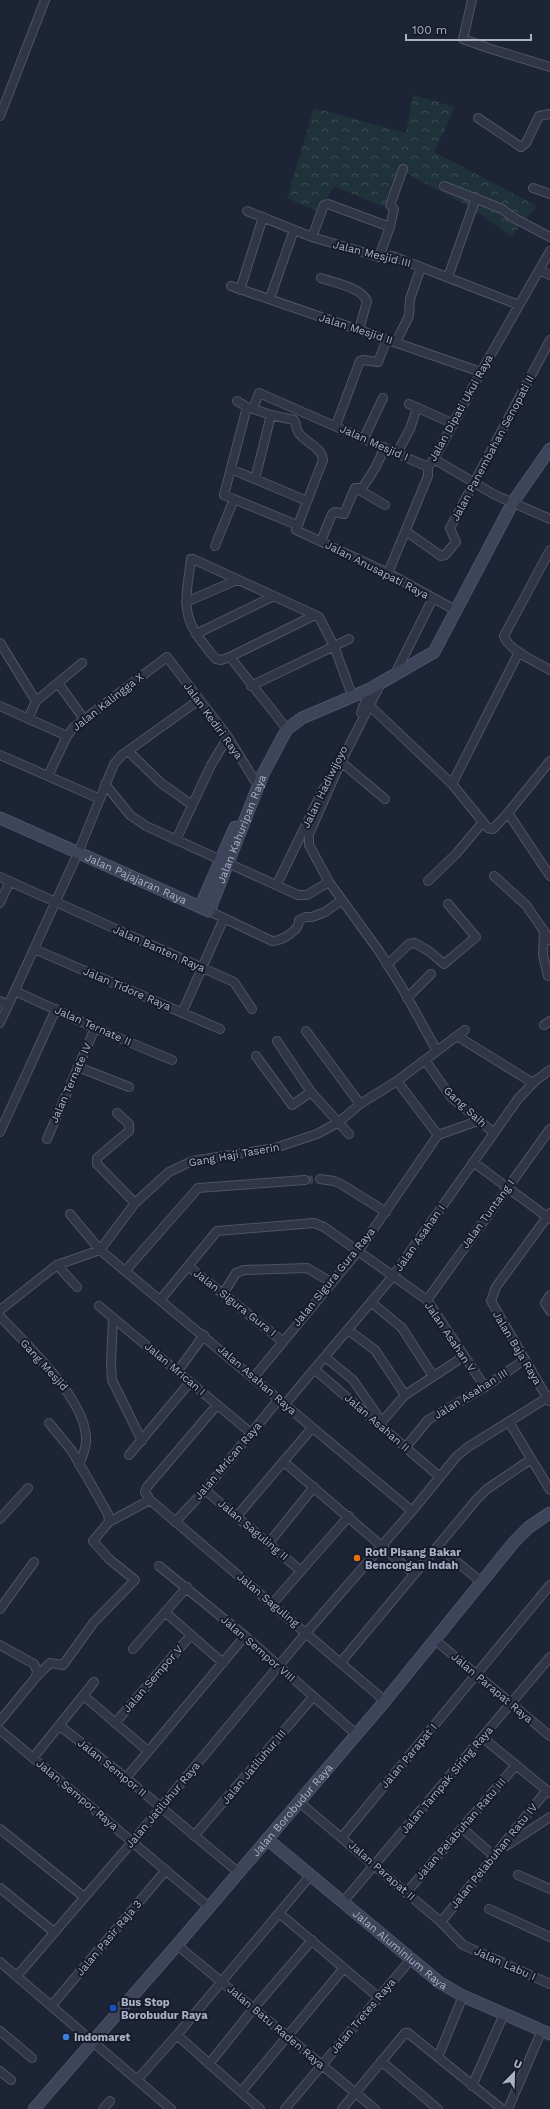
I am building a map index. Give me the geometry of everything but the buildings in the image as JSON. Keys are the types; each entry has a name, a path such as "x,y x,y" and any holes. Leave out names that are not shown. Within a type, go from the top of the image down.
{"street":[{"path":"0,116 45,0"},
{"path":"472,0 463,39 550,67"},
{"path":"478,118 521,146 526,142 539,116 550,114"},
{"path":"379,257 390,227 394,209 390,205 403,169"},
{"path":"444,186 502,209 514,218 550,237"},
{"path":"533,188 550,194"},
{"path":"448,277 476,198"},
{"path":"312,237 325,204 390,227"},
{"name":"Jalan Mesjid III","path":"248,211 312,237 379,257 392,256 519,305"},
{"path":"240,290 263,218"},
{"path":"270,298 294,230"},
{"name":"Jalan Dipati Ukui Raya","path":"388,573 407,532 428,476 428,467 454,424 481,372 550,250"},
{"path":"396,342 409,316 410,299 421,267"},
{"path":"539,270 550,275"},
{"path":"321,278 354,290 366,298 367,301 359,330"},
{"name":"Jalan Mesjid II","path":"231,286 270,298 286,306 481,372"},
{"name":"Jalan Mesjid I","path":"387,339 378,362 360,361 336,425 428,467"},
{"name":"Jalan Panembahan Senopati II","path":"407,532 436,554 443,556 456,543 450,529 473,482 550,340"},
{"path":"215,546 234,499 224,495 224,492 250,408 258,393 336,425"},
{"path":"364,438 383,398"},
{"path":"237,401 250,408 271,415 294,420 298,432 322,454 322,466 296,528"},
{"path":"409,404 454,424"},
{"path":"397,453 410,429 417,408"},
{"path":"255,479 271,415"},
{"path":"355,488 362,488 367,479 371,478 384,447"},
{"path":"230,657 251,686 287,729 302,718 352,695 381,684 434,652 457,611 513,502 547,460 550,449"},
{"path":"434,459 495,495 550,519"},
{"path":"231,469 307,501"},
{"path":"355,488 385,505"},
{"path":"321,541 332,514 335,512 343,515 345,513 355,488"},
{"name":"Jalan Anusapati Raya","path":"234,499 388,573 457,611"},
{"path":"550,550 504,636 519,652 550,670"},
{"path":"316,615 230,657 219,660 213,656 196,634 187,615 186,602 191,559 316,615 321,620 334,646 352,695"},
{"path":"186,602 237,580"},
{"path":"196,634 274,596"},
{"path":"394,676 433,598"},
{"path":"251,686 349,639"},
{"path":"0,643 36,701"},
{"path":"452,784 519,652"},
{"name":"Jalan Kediri Raya","path":"167,657 260,780"},
{"name":"Jalan Kalingga X","path":"48,776 67,736 84,719 167,657"},
{"path":"28,719 36,701 82,663"},
{"path":"58,683 84,719"},
{"path":"381,684 341,762 308,840 309,845 329,882 387,965 437,1051"},
{"name":"Jalan Hadiwijoyo","path":"277,884 356,724 370,689"},
{"path":"0,1023 78,853 114,764 128,751 199,700"},
{"path":"0,706 67,736"},
{"path":"370,706 452,784 488,828 493,829 508,813 550,761"},
{"name":"Jalan Kahuripan Raya","path":"204,909 260,780 287,729"},
{"path":"176,840 211,765 228,737"},
{"path":"128,751 161,784 192,805"},
{"path":"0,755 100,799"},
{"path":"341,762 385,799"},
{"path":"105,784 135,819 176,840 277,884 298,895 305,896 329,882"},
{"path":"508,813 550,876"},
{"name":"Jalan Pajajaran Raya","path":"0,818 272,941 277,941 297,928 300,924 299,920 301,918 312,917 342,900"},
{"path":"428,881 456,854 483,822"},
{"path":"494,876 526,905 550,940"},
{"name":"Jalan Banten Raya","path":"0,877 234,982 252,1009"},
{"path":"0,903 10,881"},
{"path":"387,965 409,944 415,943 430,952 444,964 476,936 448,904"},
{"path":"182,1013 224,918"},
{"path":"544,931 543,955 548,976 550,975"},
{"name":"Jalan Tidore Raya","path":"34,949 220,1029"},
{"path":"407,998 431,974"},
{"name":"Jalan Ternate II","path":"15,991 95,1028 172,1060"},
{"path":"0,1001 8,1005"},
{"path":"0,1132 56,1009"},
{"name":"Jalan Ternate IV","path":"47,1139 95,1028"},
{"name":"Gang Haji Taserin","path":"100,1250 135,1203 169,1172 185,1163 275,1148 317,1134 339,1122 360,1104 397,1081 464,1030"},
{"path":"306,1031 360,1104"},
{"path":"457,1036 533,1083"},
{"path":"277,1041 312,1092 349,1134"},
{"path":"256,1056 292,1105 312,1092"},
{"name":"Gang Saih","path":"425,1060 444,1090 478,1121 494,1133"},
{"path":"78,1068 129,1088"},
{"name":"Jalan Asahan I","path":"282,1402 326,1357 393,1276 518,1099 533,1083 550,1070"},
{"path":"397,1081 438,1135 478,1121"},
{"path":"117,1113 129,1124 129,1130 97,1158 97,1161 135,1203"},
{"name":"Jalan Tuntang I","path":"427,1300 550,1129"},
{"name":"Jalan Sigura Gura Raya","path":"254,1377 282,1340 359,1250 438,1135"},
{"path":"473,1162 549,1216"},
{"path":"320,1179 341,1184 386,1212"},
{"path":"126,1270 198,1188 306,1180"},
{"name":"Jalan Asahan Raya","path":"70,1214 100,1250 161,1299 412,1511"},
{"name":"Jalan Baja Raya","path":"549,1216 496,1287 491,1298 492,1306 549,1399"},
{"name":"Jalan Asahan V","path":"161,1299 217,1231 238,1228 318,1224 359,1250 427,1300 484,1387"},
{"path":"0,1310 57,1265 100,1250"},
{"path":"57,1265 77,1287"},
{"name":"Jalan Sigura Gura I","path":"188,1266 282,1340"},
{"path":"223,1294 236,1274 244,1270 307,1268 331,1282"},
{"path":"550,1295 545,1303 550,1311"},
{"path":"371,1302 402,1328 434,1376"},
{"name":"Jalan Mrican I","path":"99,1306 251,1433"},
{"name":"Gang Mesjid","path":"0,1316 66,1388 86,1434 86,1444 79,1465"},
{"path":"113,1318 111,1364 112,1380 142,1441"},
{"path":"348,1330 375,1350 405,1395"},
{"path":"177,1372 204,1335"},
{"path":"326,1357 347,1373 359,1389 380,1424 405,1395 463,1357"},
{"name":"Jalan Asahan III","path":"405,1448 428,1420 484,1387 524,1360"},
{"name":"Jalan Asahan II","path":"314,1369 440,1477"},
{"path":"130,1455 190,1382"},
{"path":"349,1399 359,1389"},
{"name":"Jalan Jatiluhur Raya","path":"17,1976 132,1842 306,1633 462,1451 549,1399"},
{"name":"Jalan Mrican Raya","path":"175,1522 205,1490 251,1433 282,1402"},
{"path":"0,1721 36,1677 50,1663 63,1665 94,1622 135,1580 109,1559 93,1541 110,1522 150,1500 146,1492 147,1487 217,1405"},
{"path":"509,1422 530,1460 550,1490"},
{"path":"49,1423 72,1451 108,1514 110,1522"},
{"path":"237,1516 312,1428"},
{"path":"341,1662 487,1489 530,1460"},
{"path":"284,1462 383,1545 414,1574"},
{"path":"268,1544 314,1487"},
{"path":"0,1519 28,1488"},
{"name":"Jalan Saguling II","path":"205,1490 301,1571"},
{"name":"Jalan Saguling","path":"150,1500 385,1701"},
{"name":"Jalan Borobudur Raya","path":"34,2109 177,1945 385,1701 435,1640 480,1581 523,1532 550,1513"},
{"path":"272,1604 349,1516"},
{"path":"438,1546 480,1581"},
{"path":"0,1609 34,1562"},
{"name":"Jalan Sempor VIII","path":"159,1566 187,1587 245,1636 356,1734"},
{"name":"Jalan Parapat I","path":"342,1837 550,1585"},
{"path":"133,1649 187,1587"},
{"path":"165,1612 223,1663"},
{"name":"Jalan Sempor V","path":"115,1723 191,1635"},
{"path":"126,1778 245,1636"},
{"name":"Jalan Parapat Raya","path":"435,1640 550,1736"},
{"path":"0,1645 34,1664 37,1671 36,1677"},
{"name":"Jalan Tampak Siring Raya","path":"343,1902 484,1738 550,1656"},
{"path":"33,1758 94,1682"},
{"path":"84,1696 148,1751"},
{"name":"Jalan Jatiluhur III","path":"194,1836 313,1697"},
{"name":"Jalan Sempor II","path":"60,1726 126,1778 238,1872"},
{"name":"Jalan Sempor Raya","path":"0,1730 209,1907"},
{"path":"484,1738 548,1791"},
{"name":"Jalan Pelabuhan Ratu III","path":"406,1893 516,1766"},
{"name":"Jalan Pelabuhan Ratu IV","path":"441,1922 548,1791"},
{"name":"Jalan Parapat II","path":"299,1802 441,1922 462,1943"},
{"path":"463,1829 497,1854 550,1817"},
{"path":"0,1829 84,1897"},
{"name":"Jalan Aluminium Raya","path":"267,1839 439,1982 463,1996 546,2032"},
{"name":"Jalan Pasir Raja 3","path":"52,2005 166,1870"},
{"path":"518,1875 550,1889"},
{"path":"137,2080 177,2035 310,1876"},
{"path":"0,1888 54,1932"},
{"path":"489,1909 550,1937"},
{"path":"279,1913 378,1997"},
{"path":"209,2064 312,1940"},
{"name":"Jalan Labu I","path":"462,1943 550,1984"},
{"name":"Jalan Batu Raden Raya","path":"177,1945 375,2109"},
{"name":"Jalan Tretes Raya","path":"285,2109 411,1959"},
{"path":"0,1962 52,2005 171,2109"},
{"path":"241,2092 344,1968"},
{"path":"438,2057 463,1996"},
{"path":"472,2086 504,2014"},
{"path":"0,2031 32,2058"},
{"path":"508,2109 546,2032"},
{"path":"342,2109 380,2061 405,2033 409,2034 502,2109"},
{"path":"177,2035 260,2109"},
{"path":"380,2061 438,2109"},
{"path":"0,2071 12,2080"},
{"path":"103,2109 110,2101"}],"green space":[{"path":"413,95 455,107 434,152 537,206 511,237 474,209 398,169 383,207 334,186 319,212 287,198 314,108 406,133"}],"tunnel":[{"path":"305,1180 320,1179"}],"place":[{"name":"Roti Pisang Bakar Bencongan Indah","path":"357,1558"},
{"name":"Bus Stop Borobudur Raya","path":"113,2008"},
{"name":"Indomaret","path":"66,2037"}]}
